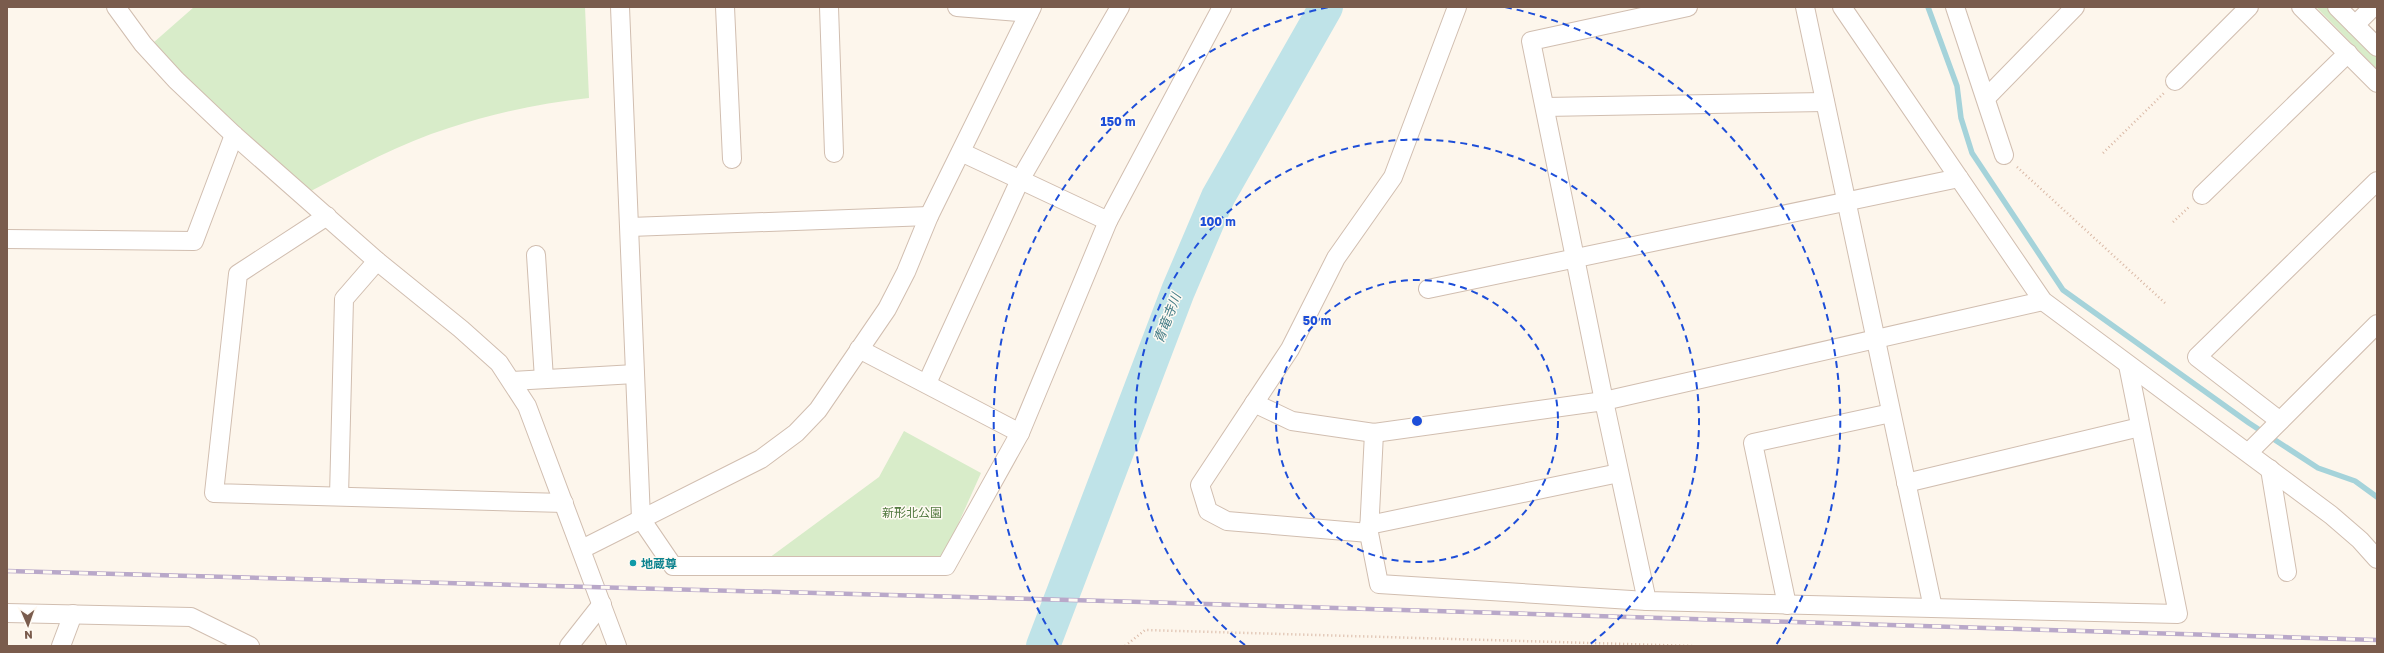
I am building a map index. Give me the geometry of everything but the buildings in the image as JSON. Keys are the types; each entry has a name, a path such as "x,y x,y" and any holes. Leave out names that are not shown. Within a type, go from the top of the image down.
{"street":[{"path":"116,7 143,44 176,80 234,135 377,261 483,348 499,363 527,406 617,646"},
{"path":"620,7 641,519 673,566 946,566 1020,433 1108,221 1222,7"},
{"path":"725,7 732,159"},
{"path":"829,7 834,153"},
{"path":"582,550 761,459 796,433 818,410 887,309 906,272 929,216 1030,10 965,7"},
{"path":"927,383 1020,180 1120,7"},
{"path":"1457,7 1393,176 1336,258 1290,349 1200,485 1208,511 1227,521 1369,529 1619,473"},
{"path":"1647,601 1604,401 1531,41 1688,7"},
{"path":"1805,7 1933,608"},
{"path":"1842,7 2043,301 2128,365 2249,452 2360,540 2377,559"},
{"path":"1955,7 2004,155"},
{"path":"1986,98 2075,7"},
{"path":"2175,81 2249,7"},
{"path":"2301,7 2377,83"},
{"path":"2337,7 2377,47"},
{"path":"2355,25 2373,7"},
{"path":"2202,195 2348,53"},
{"path":"1545,107 1825,102"},
{"path":"7,239 194,241 234,135"},
{"path":"961,152 1108,221"},
{"path":"1428,289 1959,178"},
{"path":"2280,421 2197,357 2377,181"},
{"path":"327,216 238,274 214,493 564,504"},
{"path":"630,227 929,216"},
{"path":"536,255 544,379"},
{"path":"339,496 344,299 377,261"},
{"path":"1254,403 1292,421 1374,433 1604,401 2043,301"},
{"path":"2249,452 2377,324"},
{"path":"859,349 927,383 1020,433"},
{"path":"1374,433 1369,529 1379,584 1647,601 2178,614 2128,365"},
{"path":"512,381 636,374"},
{"path":"1787,604 1753,443 1891,413"},
{"path":"1906,483 2140,427"},
{"path":"2270,469 2287,572"},
{"path":"569,646 602,604"},
{"path":"7,613 191,617 250,646"},
{"path":"61,646 73,614"}],"path":[{"path":"2103,153 2175,81"},
{"path":"2004,155 2165,303"},
{"path":"1125,646 1145,630 1694,646"}],"green space":[{"path":"194,7 585,7 589,98 518,109 431,134 396,148 311,191 184,78 153,43"},
{"path":"2316,7 2328,7 2377,56 2377,69"},
{"name":"新形北公園","path":"904,431 981,473 942,560 769,558 879,477"}],"waterway":[{"name":"青竜寺川","path":"1043,646 1178,291 1218,197 1326,7"},
{"path":"1928,7 1957,86 1961,118 1972,153 2063,290 2249,423 2318,468 2355,481 2377,497"}],"railway":[{"path":"7,571 1142,602 2377,640"}],"place":[{"name":"地蔵尊","path":"633,563"}]}
